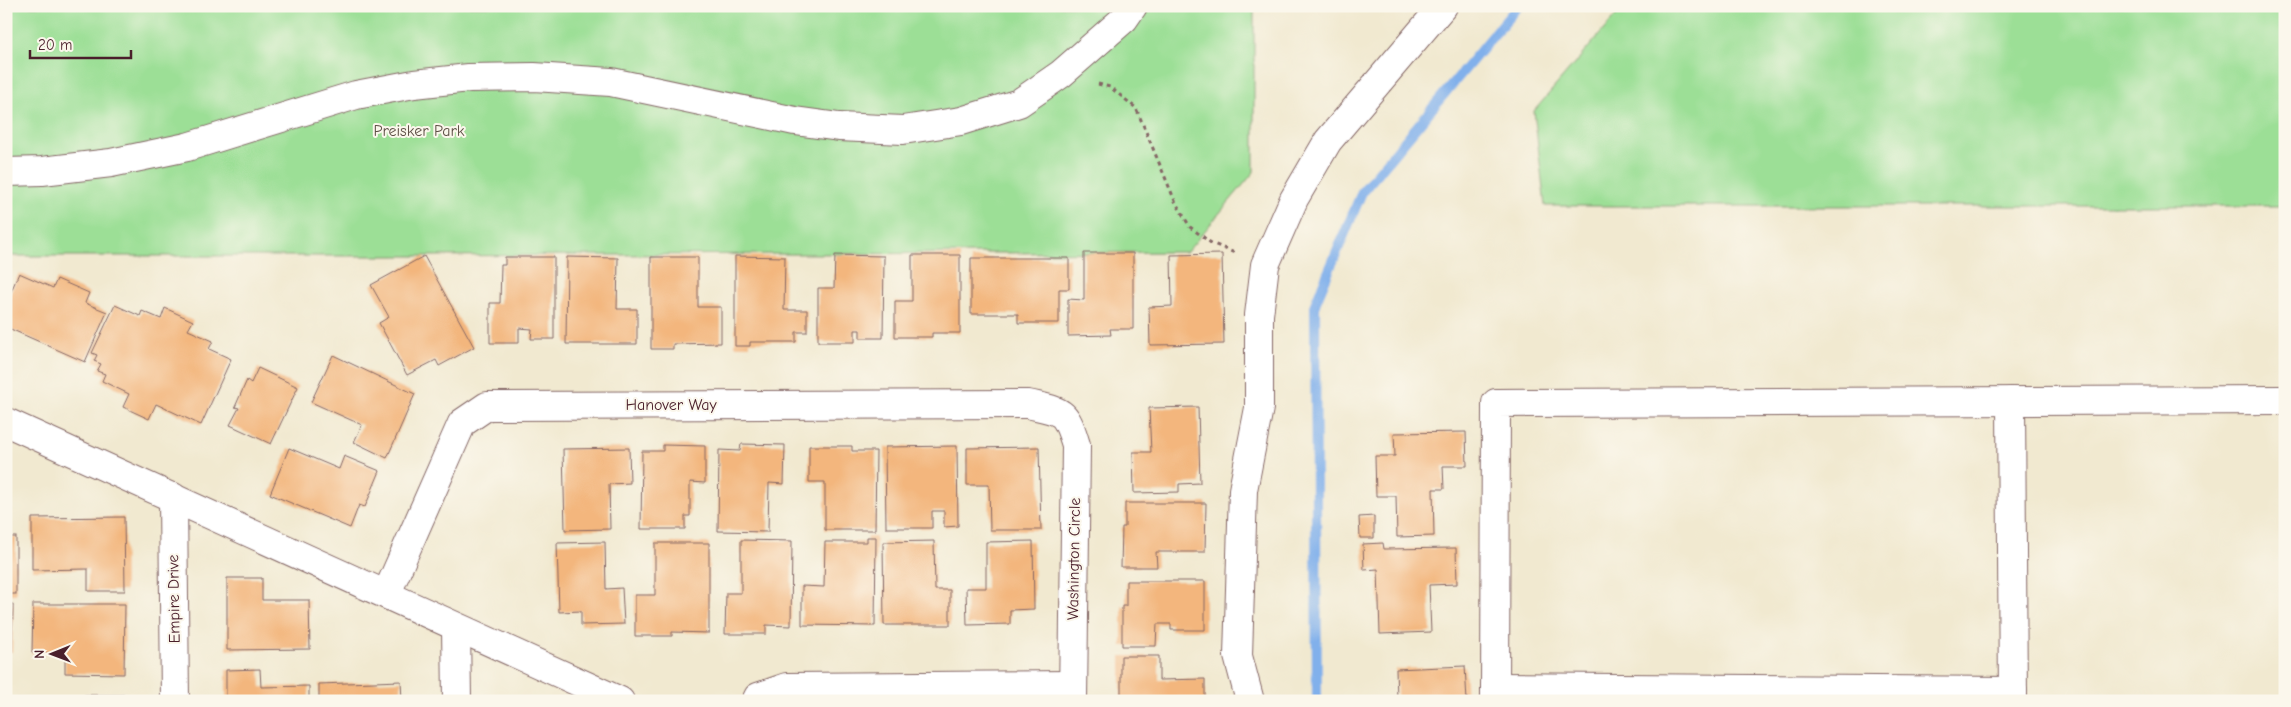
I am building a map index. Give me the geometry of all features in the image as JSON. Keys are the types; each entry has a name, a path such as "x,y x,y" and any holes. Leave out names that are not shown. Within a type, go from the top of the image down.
{"street":[{"path":"6,172 42,171 120,161 187,147 356,95 414,84 469,78 534,77 611,82 795,120 839,127 903,130 961,121 1019,103 1061,74 1124,18 1133,6"},
{"path":"1250,701 1238,656 1242,490 1259,408 1259,315 1265,265 1294,199 1328,141 1443,6"},
{"path":"2011,401 2013,696 1495,694 1496,403 2011,401 2285,400"},
{"name":"Hanover Way","path":"387,593 462,422 487,406 1028,404 1060,411 1068,419"},
{"name":"Washington Circle","path":"1068,419 1076,445 1073,693"},
{"path":"6,422 387,593 456,627 620,701"},
{"name":"Empire Drive","path":"173,496 175,701"},
{"path":"456,627 457,701"},
{"path":"756,701 758,697 787,687 1073,693"}],"path":[{"path":"1061,74 1110,87 1136,108 1175,201 1190,226 1211,243 1235,253 1235,263"}],"green space":[{"name":"Preisker Park","path":"6,6 1254,6 1254,172 1187,252 6,256"},
{"path":"1624,6 2285,6 2285,206 1545,206 1534,111"}],"building":[{"path":"1084,253 1133,253 1133,329 1110,329 1111,335 1068,336 1068,299 1084,300"},
{"path":"1222,254 1224,344 1150,345 1149,307 1172,306 1171,255"},
{"path":"835,255 884,256 883,338 860,338 860,330 855,330 855,342 818,342 818,288 834,288"},
{"path":"912,255 960,255 960,333 932,333 932,337 895,337 895,301 912,301"},
{"path":"424,256 474,347 439,366 436,360 407,375 379,323 389,317 371,285"},
{"path":"735,256 785,257 784,310 807,310 807,332 796,332 796,342 750,342 750,346 735,346"},
{"path":"505,257 554,257 554,339 531,339 532,329 519,328 519,343 490,343 490,303 500,303 501,265 505,265"},
{"path":"567,257 618,258 617,309 637,309 637,344 566,344"},
{"path":"651,257 698,257 698,307 721,307 721,343 673,344 673,349 651,349"},
{"path":"971,258 1069,258 1069,289 1059,289 1059,323 1018,323 1018,314 971,314"},
{"path":"19,273 53,288 57,279 89,293 85,303 107,312 85,362 6,327 6,303"},
{"path":"115,305 140,316 142,311 161,319 165,308 193,321 188,330 213,341 209,349 231,359 201,425 156,404 149,419 123,407 129,394 102,381 105,374 97,371 101,364 94,361 97,355 92,353"},
{"path":"333,355 415,394 387,458 354,442 362,425 311,402"},
{"path":"258,368 298,387 271,444 230,425 239,408 235,407 247,380 251,383"},
{"path":"1198,407 1200,483 1179,484 1179,492 1134,493 1133,452 1151,452 1149,408"},
{"path":"1466,432 1467,466 1443,466 1444,489 1433,489 1434,536 1397,537 1396,496 1376,496 1375,456 1395,456 1394,433"},
{"path":"741,444 785,445 784,484 769,483 768,532 718,531 719,450 740,451"},
{"path":"663,445 705,446 705,483 690,482 690,516 685,516 685,529 641,529 642,451 663,451"},
{"path":"809,446 852,446 852,451 876,451 875,530 825,530 825,482 809,482"},
{"path":"957,446 958,526 944,527 944,511 932,511 932,528 886,528 885,447"},
{"path":"1039,447 1041,530 990,530 989,485 967,485 967,448"},
{"path":"289,448 339,469 344,456 380,471 365,507 359,505 350,528 270,494"},
{"path":"629,448 630,483 609,484 610,529 565,530 563,449"},
{"path":"1125,503 1206,503 1205,552 1156,552 1157,567 1121,567"},
{"path":"1374,516 1374,538 1360,538 1359,517"},
{"path":"124,517 125,591 88,591 88,569 32,570 32,518"},
{"path":"6,537 16,537 16,594 6,594"},
{"path":"867,537 876,537 875,626 802,625 802,586 824,587 825,542 867,542"},
{"path":"741,540 792,541 791,626 766,625 766,634 725,634 726,593 741,593"},
{"path":"934,541 935,590 950,590 950,625 884,625 883,542"},
{"path":"1033,541 1034,609 1010,610 1010,624 967,625 966,588 986,588 986,542"},
{"path":"605,542 606,589 622,588 624,624 581,625 581,611 559,612 557,543"},
{"path":"655,543 709,543 709,633 672,632 672,636 635,636 635,595 655,595"},
{"path":"1383,543 1384,549 1456,548 1457,584 1429,585 1431,632 1380,634 1378,569 1364,570 1363,544"},
{"path":"227,578 262,578 262,600 309,600 310,649 227,650"},
{"path":"1126,581 1205,581 1205,630 1171,630 1171,624 1157,624 1156,646 1122,646 1122,606 1126,606"},
{"path":"6,604 13,604 12,652 6,652"},
{"path":"33,604 125,604 124,674 65,673 65,653 32,653"},
{"path":"1121,656 1159,656 1159,680 1205,679 1205,701 1121,701"},
{"path":"1465,666 1467,701 1386,701 1397,699 1396,669"},
{"path":"260,669 261,687 309,686 309,701 226,701 226,670"},
{"path":"401,681 402,701 319,701 319,684"},
{"path":"85,695 124,695 124,701 85,701"}],"waterway":[{"path":"1317,701 1315,304 1362,192 1518,6"}]}
